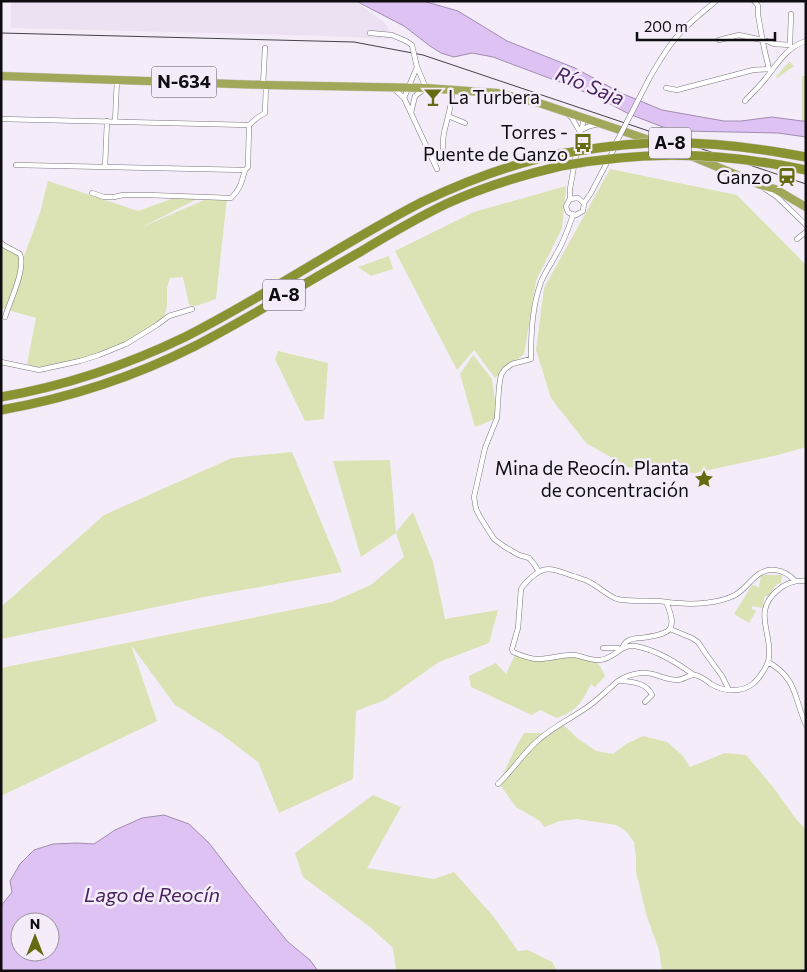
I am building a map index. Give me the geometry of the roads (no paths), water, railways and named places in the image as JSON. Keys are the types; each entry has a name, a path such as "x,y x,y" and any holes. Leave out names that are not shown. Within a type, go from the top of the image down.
{"highway":[{"name":"N-634","path":"1,76 367,87 396,90 407,90 425,85 452,90 472,90 508,95 584,117 667,146 760,185 775,189 802,211"},
{"name":"A-8","path":"1,397 58,385 93,374 158,349 219,318 428,199 487,174 528,161 558,154 623,145 669,143 728,145 806,156"},
{"name":"A-8","path":"1,410 42,402 87,389 127,376 162,361 228,328 432,211 487,187 523,176 561,166 644,155 725,157 782,165 806,171"}],"street":[{"path":"584,117 570,189 570,199 567,204 567,210 573,215 581,213 584,209 584,203 591,193 649,79 667,50 689,24 716,1"},
{"path":"754,1 758,6 758,16 770,70"},
{"path":"745,101 791,46 791,14"},
{"path":"370,33 392,35 406,40 412,45 425,85 415,96 411,115"},
{"path":"719,40 739,35 774,44 791,46 806,41"},
{"path":"92,194 114,198 123,195 148,195 231,198 242,183 245,170 248,167 249,125 265,113 265,48"},
{"path":"417,65 407,90 411,115 437,169"},
{"path":"666,88 677,90 752,70 770,70"},
{"path":"115,122 117,80"},
{"path":"407,90 415,96"},
{"path":"442,160 444,133 453,97 452,90"},
{"path":"565,111 580,131"},
{"path":"448,116 465,123"},
{"path":"1,119 249,125"},
{"path":"105,167 107,121"},
{"path":"580,131 590,126 602,124"},
{"path":"16,165 245,170"},
{"path":"760,185 802,211 806,225"},
{"path":"570,199 578,198 584,203"},
{"path":"539,572 529,558 505,547 494,538 476,509 474,498 485,448 497,418 501,375 512,364 531,359 533,309 537,295 542,280 563,241 573,215"},
{"path":"797,238 806,232"},
{"path":"1,243 20,254 22,260 21,270 5,317"},
{"path":"1,362 39,370 80,361 126,344 169,316 192,309"},
{"path":"666,602 672,622 668,631 625,642 615,655 608,658 598,661 574,655 537,659 528,658 513,652 518,628 521,589 525,583 546,568 555,569 590,582 615,599 654,601 666,602 681,604 703,603 736,595 755,576 770,570 781,571 795,581"},
{"path":"603,648 621,649 635,646 664,656 713,685 729,690 741,690 753,684 768,662 769,653 764,616 766,604 777,590 789,582 806,581"},
{"path":"670,629 698,642 722,676 729,690"},
{"path":"768,662 783,672 792,685 806,725"},
{"path":"498,784 528,749 546,733 588,706 618,680 639,673 675,680 694,675"},
{"path":"618,680 631,681 648,689 652,695 645,702"}],"water":[{"name":"Río Saja","path":"356,1 423,1 458,11 507,41 575,68 621,93 662,110 724,121 772,117 806,121 806,137 778,133 684,131 663,127 629,114 599,98 565,84 493,57 472,53 454,57 441,53 404,26"},
{"name":"Lago de Reocín","path":"164,815 189,824 209,843 288,942 310,960 318,971 1,971 1,906 12,892 10,881 20,864 34,850 53,844 94,844 115,830 142,818"}],"railway":[{"path":"1,33 354,42 423,55 806,184"}],"place":[{"name":"La Turbera","path":"433,97"},
{"name":"Torres - Puente de Ganzo","path":"583,143"},
{"name":"Ganzo","path":"787,177"},
{"name":"Mina de Reocín. Planta de concentración","path":"704,479"}]}
